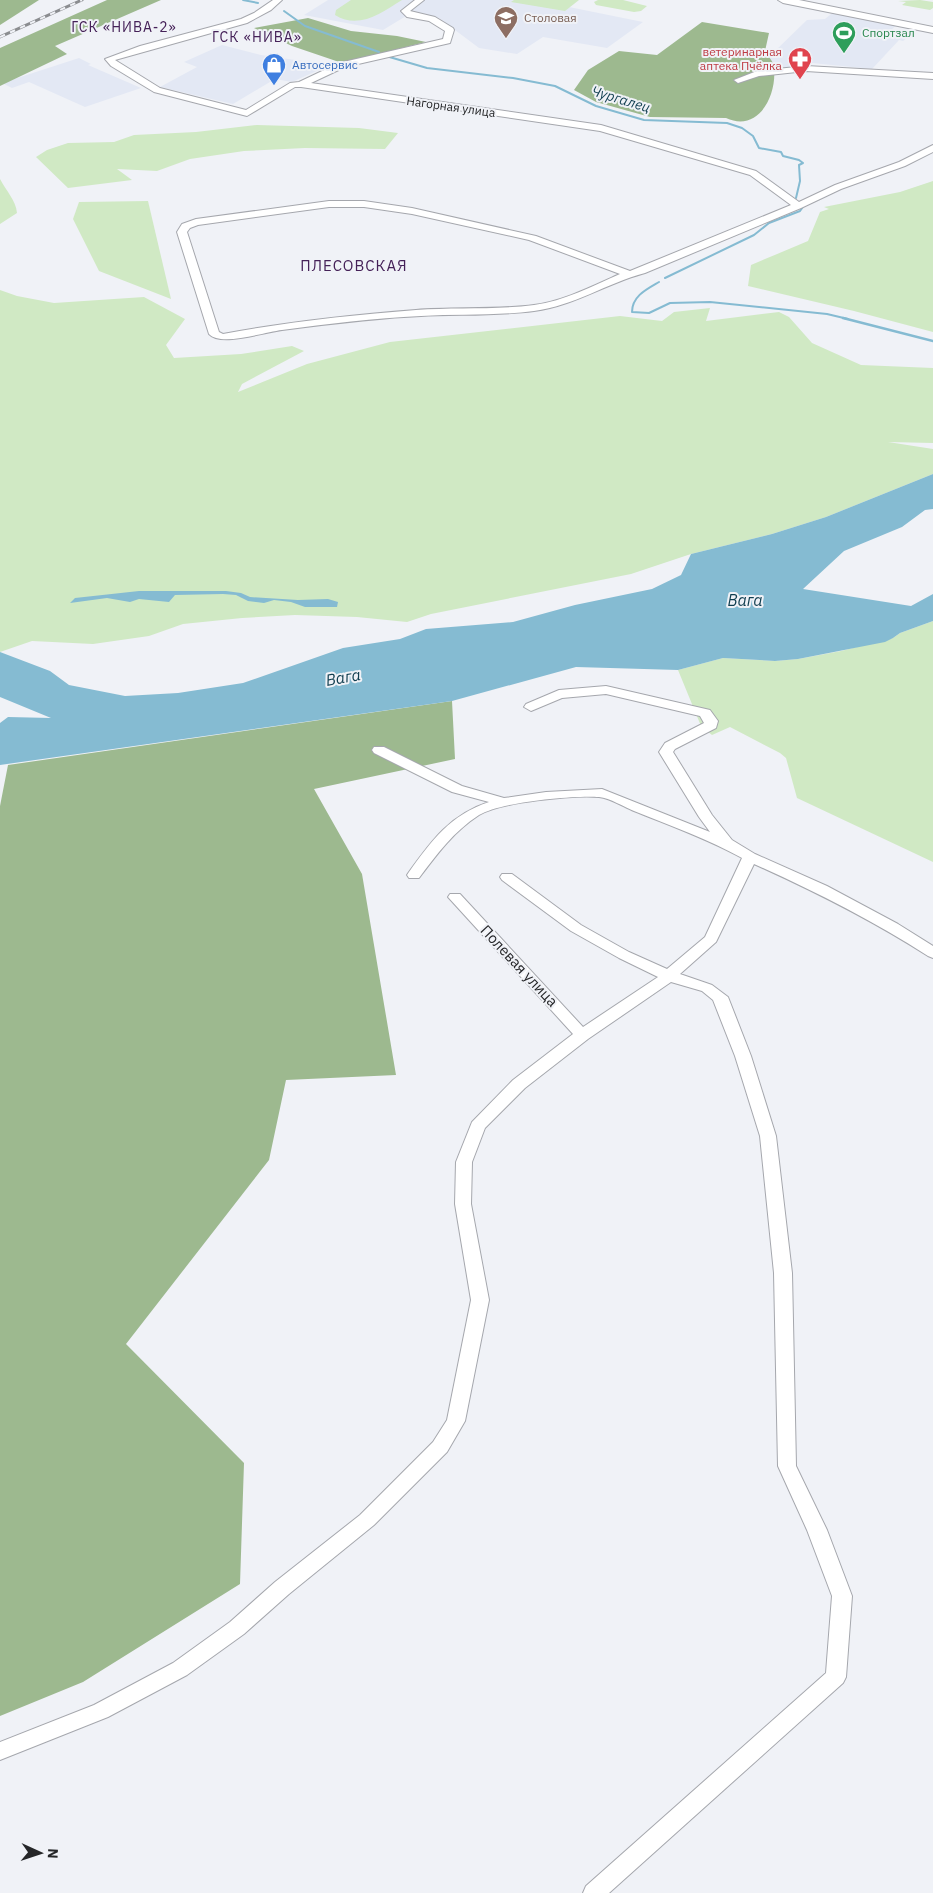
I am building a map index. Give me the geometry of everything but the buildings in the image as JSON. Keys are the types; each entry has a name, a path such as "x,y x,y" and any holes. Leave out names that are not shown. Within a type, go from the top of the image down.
{"main road":[{"path":"782,0 933,30"}],"street":[{"path":"278,0 272,6 256,15 232,24 109,59 157,90 247,113 292,85 301,84 342,65 447,41 450,30 432,19 410,15 405,11 420,0"},
{"path":"738,80 753,74 807,69 933,76"},
{"name":"Нагорная улица","path":"301,84 601,128 753,173 798,206"},
{"path":"629,274 532,238 412,211 364,204 329,204 196,222 186,226 182,232 214,334 222,337 278,327 345,319 418,313 535,308 575,298 629,274 641,271 798,206 838,187 902,164 933,148"},
{"path":"531,707 558,694 606,690 705,712 711,721 711,725 670,746 666,752 706,817 726,843"},
{"path":"379,750 457,789 479,797 502,802"},
{"path":"414,875 436,845 452,828 476,811 502,802 546,796 602,793 726,843 750,857 822,889 878,919 933,953"},
{"path":"0,1751 101,1711 180,1669 236,1628 282,1588 368,1520 440,1447 456,1420 480,1300 463,1204 464,1162 478,1126 519,1084 582,1035 669,976 711,939 750,857"},
{"path":"507,877 576,928 669,976 706,988 720,997 743,1056 768,1136 783,1272 787,1466 817,1530 842,1596 836,1677 594,1893"},
{"name":"Полевая улица","path":"455,897 582,1035"}],"shaded area":[{"path":"328,0 577,0 569,7 643,22 607,48 543,37 517,54 479,48 439,18 411,13 383,30 304,15"},
{"path":"835,11 898,24 886,34 908,37 903,41 899,40 872,69 802,62 799,69 764,70 772,54 807,20 825,19"},
{"path":"222,45 261,55 330,65 292,82 275,79 233,104 160,87 197,67 184,62"},
{"path":"79,58 91,64 88,65 141,88 85,107 29,82 12,88 2,83"}],"green space":[{"path":"0,0 39,0 0,25"},
{"path":"107,0 161,0 55,46 67,54 0,86 0,48"},
{"path":"351,0 402,0 370,18 353,21 335,15 336,10"},
{"path":"514,0 579,0 565,11 511,2"},
{"path":"598,0 623,0 647,6 641,11 634,12 596,5 594,2"},
{"path":"920,0 933,2 933,8 930,10 902,5 906,2 898,1"},
{"path":"308,18 351,31 397,36 426,42 342,63 292,46 254,28"},
{"path":"702,22 769,33 765,51 773,64 774,79 769,100 756,116 747,120 737,121 726,118 650,117 596,102 574,90 588,70 619,51 657,55"},
{"path":"257,125 359,128 398,133 385,149 305,148 244,151 190,159 157,171 117,169 132,180 68,188 36,157 47,150 68,143 114,142 134,135 196,132"},
{"path":"0,179 13,200 17,213 0,224"},
{"path":"933,181 933,332 748,286 751,265 808,241 820,212 829,209 824,207 900,192"},
{"path":"148,201 171,299 99,271 73,219 79,202"},
{"path":"0,290 17,296 54,303 144,297 185,319 166,345 174,358 241,354 292,346 304,351 242,384 238,392 307,364 390,342 620,316 662,321 674,312 710,308 706,321 779,312 789,317 812,343 861,365 933,368 933,443 888,442 933,449 933,474 826,517 772,534 691,554 631,574 431,614 407,622 357,617 295,615 242,618 183,624 149,636 93,644 32,641 0,652"},
{"path":"933,621 933,862 797,798 786,758 780,753 730,727 712,735 701,726 678,670 723,658 775,661 841,651 893,638 900,633"},
{"path":"452,701 455,759 314,789 362,874 396,1075 286,1080 269,1160 126,1344 244,1463 240,1584 83,1682 0,1716 0,806 8,765"}],"water":[{"name":"Вага","path":"933,474 933,509 925,510 902,527 844,551 803,589 911,606 933,594 933,621 900,633 885,642 798,659 775,661 723,658 678,670 576,667 452,701 0,765 0,723 8,717 51,718 0,697 0,652 50,671 69,685 125,696 178,693 243,683 343,648 400,639 426,629 513,622 575,605 652,589 681,575 691,554 772,534 826,517"},
{"path":"139,591 226,591 241,593 250,597 298,600 328,599 338,602 337,607 305,607 291,602 274,600 264,603 248,601 236,595 223,594 175,595 169,602 139,599 130,602 107,598 70,603 75,598"}],"waterway":[{"name":"Чургалец","path":"243,0 258,3"},
{"name":"Чургалец","path":"284,11 305,26 379,52"},
{"name":"Чургалец","path":"386,56 427,68 513,78 555,86 596,106 644,120 727,123 742,128 753,136 759,148 781,152 783,156 799,160 803,163 799,165 800,181 796,198"},
{"name":"Чургалец","path":"665,278 754,235 769,223 800,211 805,204"},
{"name":"Чургалец","path":"659,282 637,297 632,312 649,313 670,303 710,302 827,314 848,319"},
{"name":"Чургалец","path":"843,318 933,341"}],"railway":[{"path":"0,37 82,0"}],"place":[{"name":"Столовая","path":"506,39"},
{"name":"Спортзал","path":"844,54"},
{"name":"ветеринарная аптека Пчёлка","path":"800,80"},
{"name":"Автосервис","path":"274,86"}],"district":[{"name":"ГСК «НИВА-2»","path":"124,27"},
{"name":"ГСК «НИВА»","path":"257,37"},
{"name":"ПЛЕСОВСКАЯ","path":"354,266"}]}
